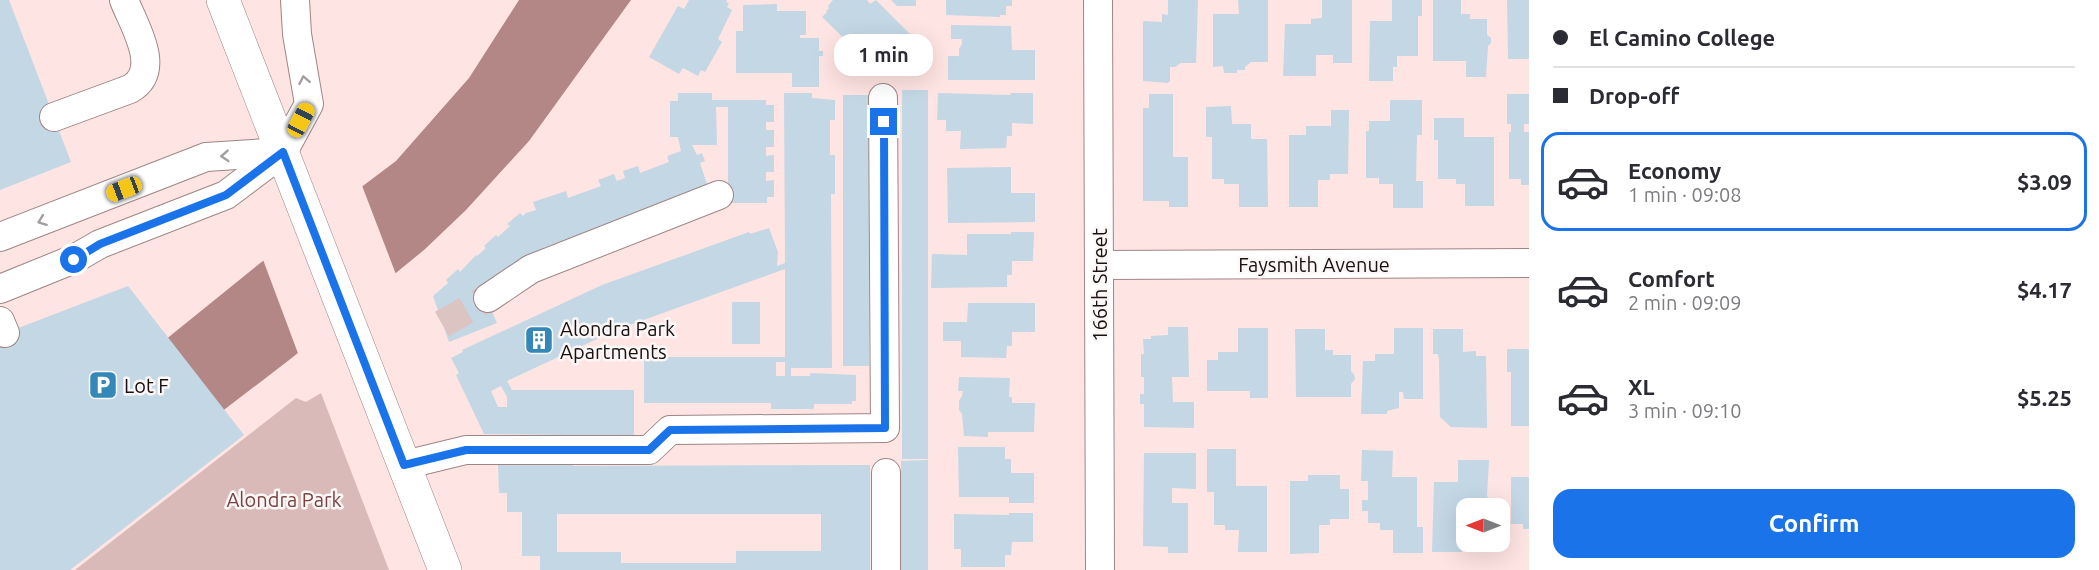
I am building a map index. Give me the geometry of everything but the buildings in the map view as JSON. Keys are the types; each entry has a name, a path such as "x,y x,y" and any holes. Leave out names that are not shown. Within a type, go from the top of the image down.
{"main road":[{"path":"223,0 446,570"}],"street":[{"path":"54,117 130,89 144,75 147,58 124,0"},
{"path":"0,289 74,260 100,244 226,195 283,152 309,104 297,34 295,0"},
{"name":"166th Street","path":"1098,0 1100,570"},
{"path":"404,465 466,450 649,450 670,430 885,428 883,98"},
{"path":"0,237 206,157 283,152"},
{"path":"488,298 531,269 719,195"},
{"name":"Faysmith Avenue","path":"1099,265 1529,263"},
{"path":"886,473 886,570"}],"green space":[{"name":"Alondra Park","path":"321,393 389,570 75,570 296,398 306,402"}],"shaded area":[{"path":"519,0 631,0 529,141 466,210 424,250 293,357 186,439 0,570 149,353 259,264 396,161 469,78"}],"pier":[{"path":"361,183 397,277 299,356 262,257"}],"tunnel":[{"path":"442,324 488,298"}],"place":[{"name":"Alondra Park Apartments","path":"539,340"},
{"name":"Lot F","path":"103,385"}],"route":[{"path":"74,260 100,244 226,195 283,152 404,465 466,450 649,450 670,430 885,428 884,122"}]}
